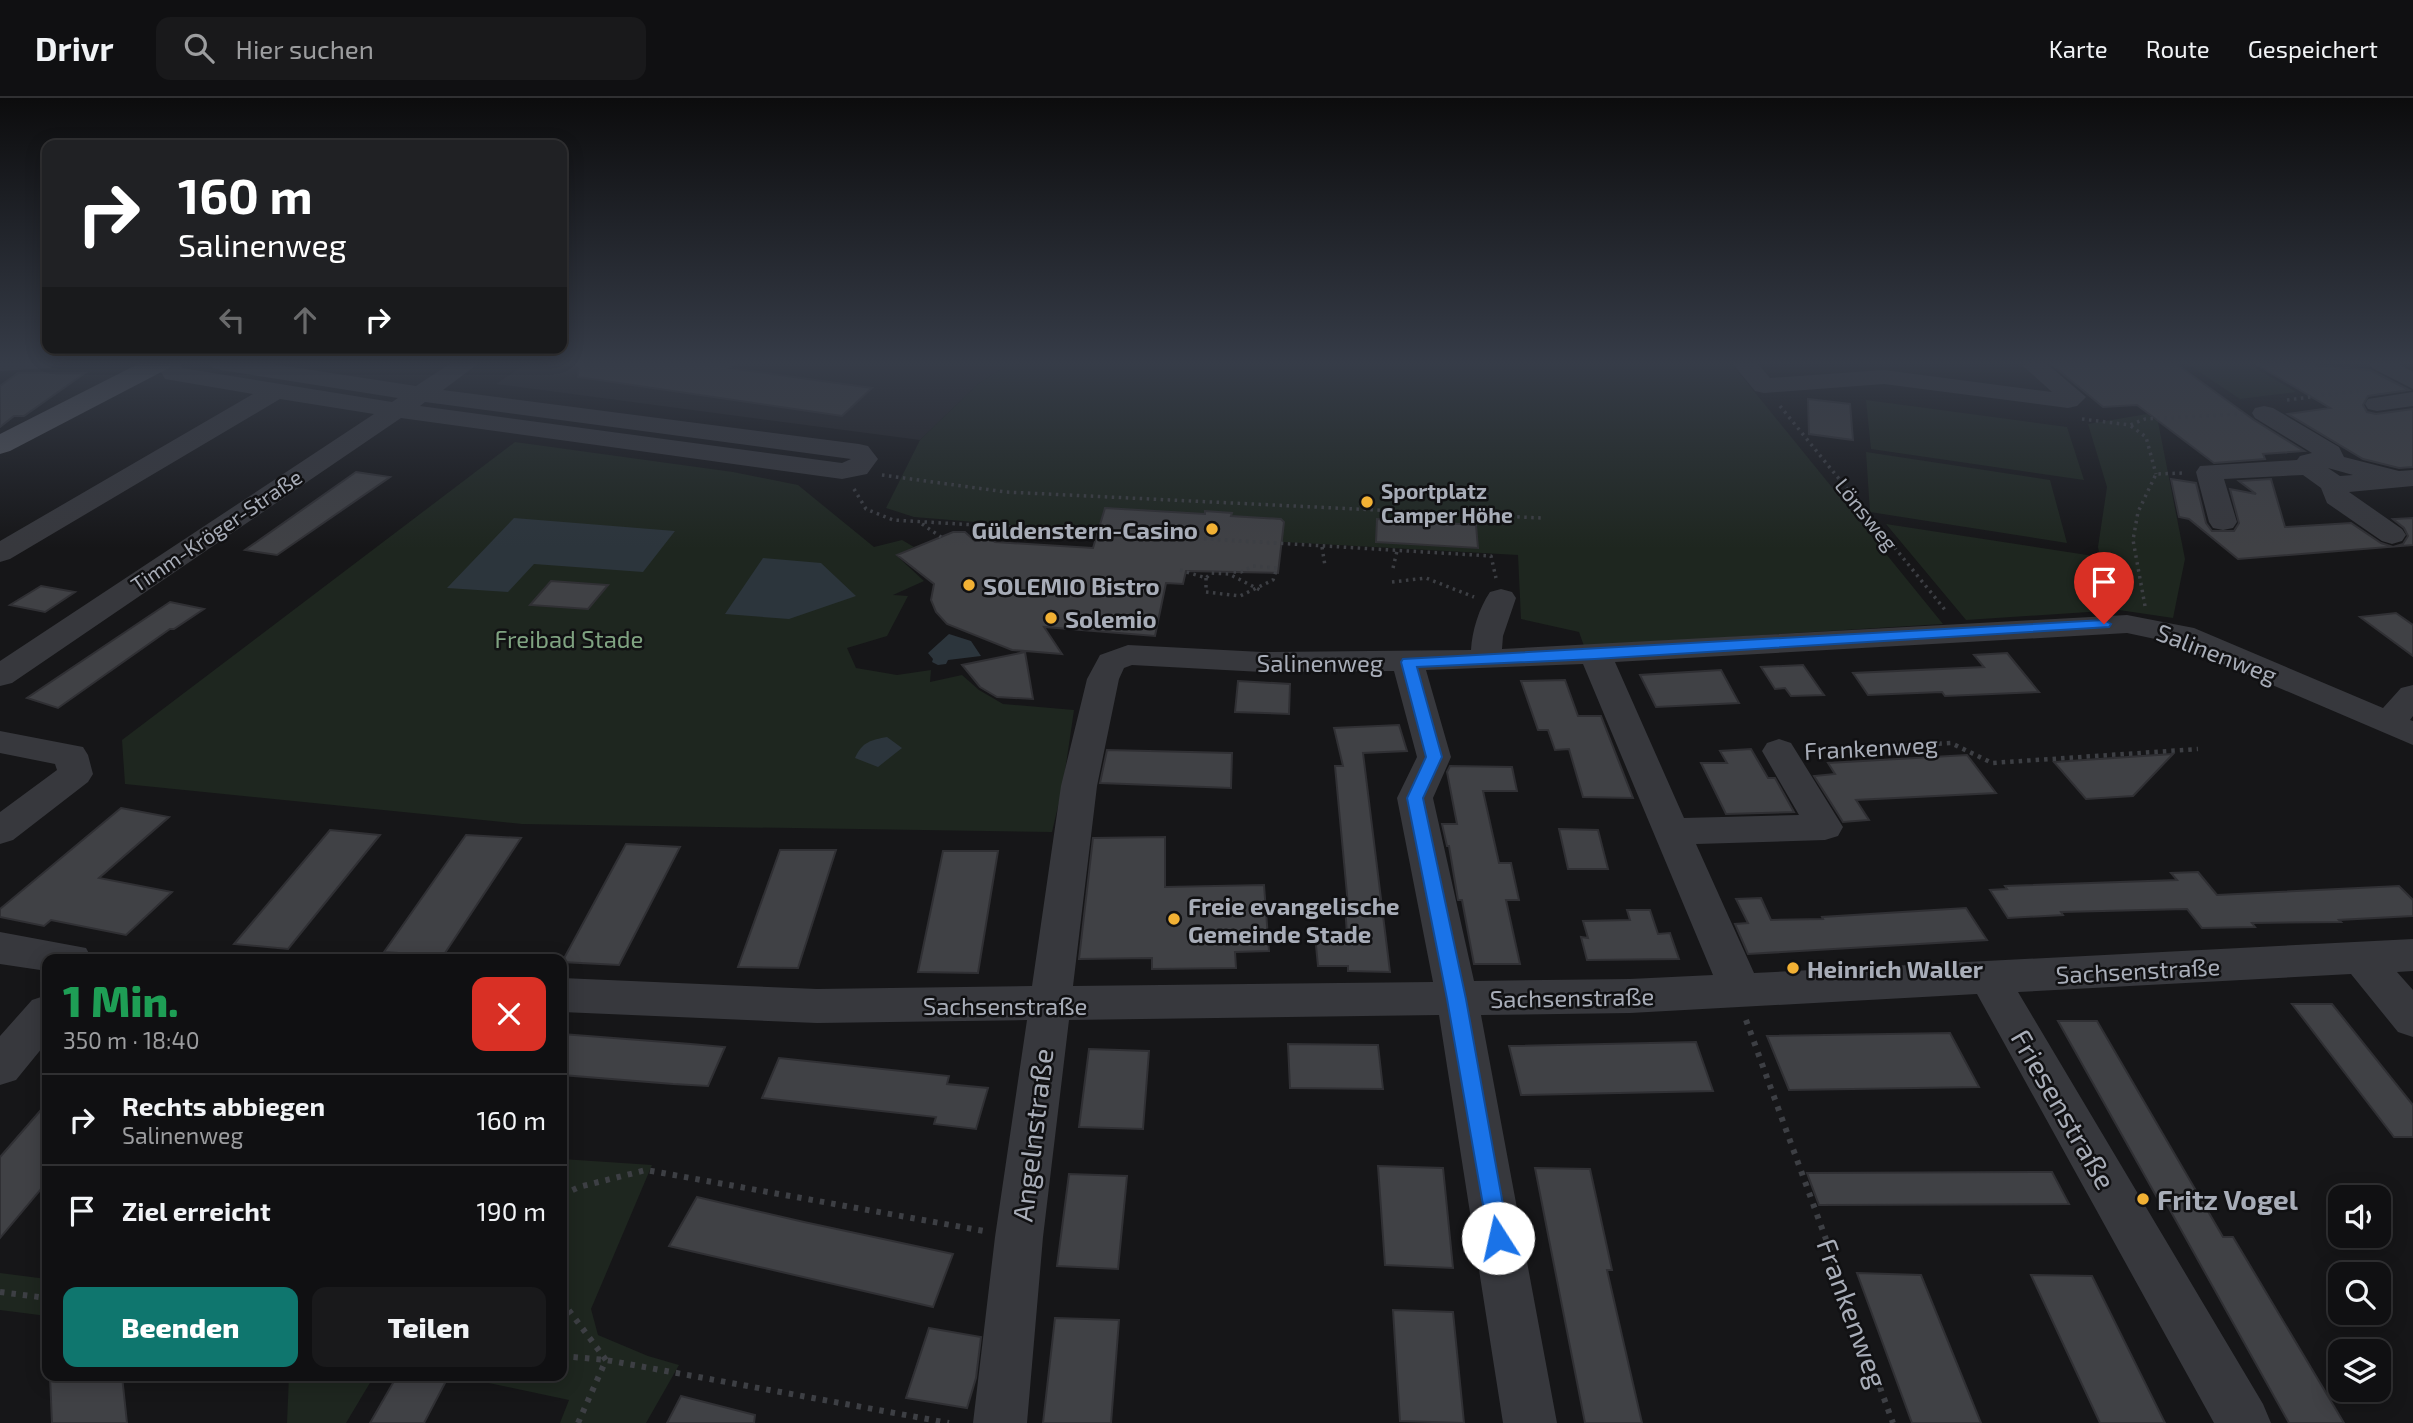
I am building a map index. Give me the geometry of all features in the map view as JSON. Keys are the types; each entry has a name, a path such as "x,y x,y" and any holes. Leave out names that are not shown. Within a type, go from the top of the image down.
{"main road":[{"path":"0,445 39,425"}],"street":[{"path":"0,553 218,425"},
{"name":"Timm-Kröger-Straße","path":"0,676 373,425"},
{"path":"504,425 842,471 858,468 865,459 859,452 653,425"},
{"path":"2284,425 2330,453 2325,471 2337,497 2392,536"},
{"path":"2223,522 2209,472 2325,471 2406,478"},
{"path":"1486,660 1487,636 1499,602"},
{"name":"Salinenweg","path":"1128,655 1262,662 1486,660 2104,624 2152,627 2183,635 2401,728"},
{"path":"1595,654 1748,991"},
{"name":"Angelnstraße","path":"1000,1423 1019,1237 1079,786 1103,679 1111,662 1128,655"},
{"path":"1408,662 1434,757 1415,798 1457,999 1530,1423"},
{"path":"2401,728 2413,695"},
{"path":"0,742 71,755 75,774 0,831"},
{"name":"Frankenweg","path":"1674,831 1825,827 1779,751"},
{"path":"0,948 42,954"},
{"name":"Sachsenstraße","path":"567,995 817,1006 1630,996 2413,955"},
{"path":"2362,959 2413,1020"},
{"name":"Friesenstraße","path":"1988,977 2244,1423"},
{"path":"0,1067 42,1018"}],"path":[{"name":"Lönsweg","path":"1795,425 1964,633"},
{"path":"2130,425 2146,437 2157,474 2138,512 2133,540 2143,601 2152,627"},
{"path":"842,471 866,509 892,520 1491,556 1499,602 1426,578 1392,582"},
{"path":"2157,474 2209,472"},
{"path":"901,477 1006,492 1541,519"},
{"path":"922,523 941,537"},
{"path":"1322,547 1325,566"},
{"path":"1393,568 1397,551"},
{"path":"1253,566 1277,568 1273,580 1240,597 1211,595 1205,588 1206,578 1211,573 1241,572 1253,566"},
{"path":"1180,570 1206,578"},
{"path":"1229,573 1259,589"},
{"name":"Frankenweg","path":"1779,751 1951,743 1993,763 2198,749"},
{"name":"Frankenweg","path":"1748,991 1768,1013 1743,1013 1893,1423"},
{"path":"567,1193 579,1187 646,1170 1019,1237"},
{"path":"0,1292 42,1297"},
{"path":"567,1308 606,1360"},
{"path":"567,1356 606,1360 949,1423"},
{"path":"578,1423 606,1360"}],"shaded area":[{"path":"805,425 936,425 920,440"},
{"path":"514,518 675,531 643,572 534,564 508,592 447,588"},
{"path":"763,558 821,563 856,596 789,619 725,614"},
{"path":"949,634 971,641 981,656 948,660 946,664 938,665 932,662 933,659 928,653"},
{"path":"887,737 902,748 878,767 855,758 868,743"}],"green space":[{"name":"Sportplatz Camper Höhe","path":"936,425 1781,425 1943,624 1584,646 1579,632 1521,619 1518,555 1087,531 914,517 886,508 920,440"},
{"path":"1869,425 2067,427 2084,480 1871,449"},
{"path":"2088,425 2159,425 2185,559 2173,618 2119,610 1966,620 1886,524 2100,557 2098,547 2107,487"},
{"name":"Freibad Stade","path":"515,442 733,472 798,485 874,547 902,540 914,547 896,555 924,581 893,595 908,596 887,636 847,648 856,668 897,675 931,670 930,682 962,675 979,690 1003,704 1074,710 1063,785 1052,832 522,824 125,784 122,740"},
{"path":"1866,452 2050,480 2067,543 1870,512"},
{"path":"567,1159 652,1165 591,1309 598,1335 648,1356 679,1365 646,1423 560,1423 569,1400 480,1381 567,1381"},
{"path":"0,1273 42,1278 42,1315 0,1310"},
{"path":"289,1381 371,1381 346,1423 287,1423"}],"building":[{"path":"1809,425 1852,425 1853,440 1809,434"},
{"path":"2163,425 2262,425 2304,451 2263,454 2265,459 2214,463"},
{"path":"2306,425 2413,425 2413,467 2399,468 2363,459"},
{"path":"356,472 390,477 277,555 245,550"},
{"path":"2171,479 2196,483 2206,523 2212,531 2234,531 2239,523 2230,489 2256,494 2239,481 2271,479 2285,527 2351,523 2381,543 2392,547 2238,559 2189,519 2179,517"},
{"name":"Solemio","path":"1105,508 1205,514 1205,511 1232,513 1231,516 1281,519 1284,522 1278,573 1186,571 1183,584 1166,583 1155,636 1044,627 1062,654 1012,650 947,624 936,612 931,600 934,584 897,555 953,532 965,532 975,541 987,536 995,542 1093,548"},
{"path":"2413,518 2413,545 2395,546 2403,544 2408,536 2404,528 2393,519"},
{"path":"1377,519 1476,525 1478,548 1376,542"},
{"path":"551,581 608,585 588,609 530,605"},
{"path":"41,586 75,592 45,612 10,605"},
{"path":"170,602 204,609 170,629 58,708 27,698"},
{"path":"2396,613 2413,625 2413,656 2360,617"},
{"path":"1025,652 1033,699 997,697 980,687 962,665"},
{"path":"2007,653 2039,692 1945,696 1942,692 1868,695 1853,673 1984,667 1974,655"},
{"path":"1803,665 1824,695 1791,696 1785,688 1775,689 1761,667"},
{"path":"1721,670 1739,703 1656,707 1640,675"},
{"path":"1565,680 1578,716 1601,716 1633,798 1583,797 1569,749 1555,750 1548,730 1538,730 1521,681"},
{"path":"1238,681 1290,684 1289,714 1235,712"},
{"path":"1399,725 1407,751 1363,753 1390,972 1348,971 1348,966 1318,966 1315,935 1347,935 1345,905 1348,905 1335,766 1343,766 1334,728"},
{"path":"1751,749 1768,778 1775,778 1794,812 1726,814 1701,763 1727,763 1720,751"},
{"path":"1107,750 1232,753 1231,788 1100,783"},
{"path":"2173,754 2133,796 2086,799 2054,762"},
{"path":"1967,755 1996,793 1856,800 1869,820 1843,822 1814,776 1835,774 1828,763"},
{"path":"1450,766 1512,767 1517,791 1483,791 1499,863 1511,863 1519,900 1506,900 1520,964 1474,964 1462,900 1458,900 1449,846 1442,824 1457,824 1447,772"},
{"path":"121,808 169,817 99,878 172,892 126,935 51,920 44,926 0,917 0,909"},
{"path":"1559,829 1598,830 1608,869 1568,869"},
{"path":"330,830 380,835 288,949 234,944"},
{"path":"466,835 521,838 444,954 384,952"},
{"name":"Freie evangelische Gemeinde Stade","path":"1165,837 1165,887 1264,885 1269,951 1235,952 1236,968 1152,969 1152,958 1079,959 1093,838"},
{"path":"626,844 680,847 619,965 567,962 566,954"},
{"path":"780,850 836,850 798,968 738,967"},
{"path":"943,851 998,851 978,973 918,972"},
{"path":"2198,872 2217,895 2399,886 2413,900 2413,916 2339,920 2341,922 2252,923 2255,927 2202,928 2187,909 2061,912 2063,915 2008,918 1990,890 2007,889 2005,886 2177,880 2171,873"},
{"path":"1761,898 1771,920 1823,919 1822,917 1966,908 1987,940 1748,954 1735,924 1748,923 1736,899"},
{"path":"1627,910 1650,910 1658,934 1670,933 1679,959 1587,960 1581,937 1588,938 1583,921 1630,920"},
{"path":"2292,1004 2332,1004 2413,1105 2413,1137 2394,1137"},
{"path":"2058,1021 2097,1021 2223,1237 2233,1237 2328,1396 2328,1402 2331,1402 2344,1423 2289,1423 2165,1201 2159,1201"},
{"path":"1950,1033 1979,1087 1789,1090 1767,1036"},
{"path":"567,1034 725,1047 708,1086 567,1075"},
{"path":"1696,1042 1713,1091 1521,1095 1509,1046"},
{"path":"1288,1044 1378,1045 1383,1089 1290,1088"},
{"path":"1089,1049 1149,1051 1143,1129 1079,1127"},
{"path":"779,1058 949,1076 947,1084 988,1088 976,1129 934,1124 936,1117 762,1098"},
{"path":"42,1109 42,1188 0,1238 0,1157"},
{"path":"1378,1166 1443,1168 1453,1268 1385,1265"},
{"path":"1535,1168 1590,1169 1612,1270 1607,1270 1642,1423 1585,1423"},
{"path":"2052,1172 2069,1204 1819,1205 1807,1173"},
{"path":"1069,1174 1127,1176 1118,1269 1057,1266"},
{"path":"697,1197 953,1254 933,1307 669,1246"},
{"path":"1857,1273 1921,1275 1981,1423 1912,1423"},
{"path":"2031,1275 2092,1276 2165,1423 2100,1423"},
{"path":"1393,1310 1453,1312 1464,1423 1400,1421"},
{"path":"1055,1318 1119,1320 1111,1423 1043,1423"},
{"path":"929,1328 981,1337 976,1378 967,1408 906,1398"},
{"path":"50,1381 123,1381 127,1423 52,1423"},
{"path":"394,1381 446,1381 424,1423 370,1423"},
{"path":"681,1396 755,1415 754,1423 667,1423"}],"place":[{"name":"Sportplatz Camper Höhe","path":"1367,502"},
{"name":"Güldenstern-Casino","path":"1212,529"},
{"name":"SOLEMIO Bistro","path":"969,585"},
{"name":"Solemio","path":"1051,618"},
{"name":"Freie evangelische Gemeinde Stade","path":"1174,919"},
{"name":"Heinrich Waller","path":"1793,968"},
{"name":"Fritz Vogel","path":"2143,1199"}],"route":[{"path":"1498,1238 1457,999 1415,798 1434,757 1408,662 1486,660 2104,624"}]}
